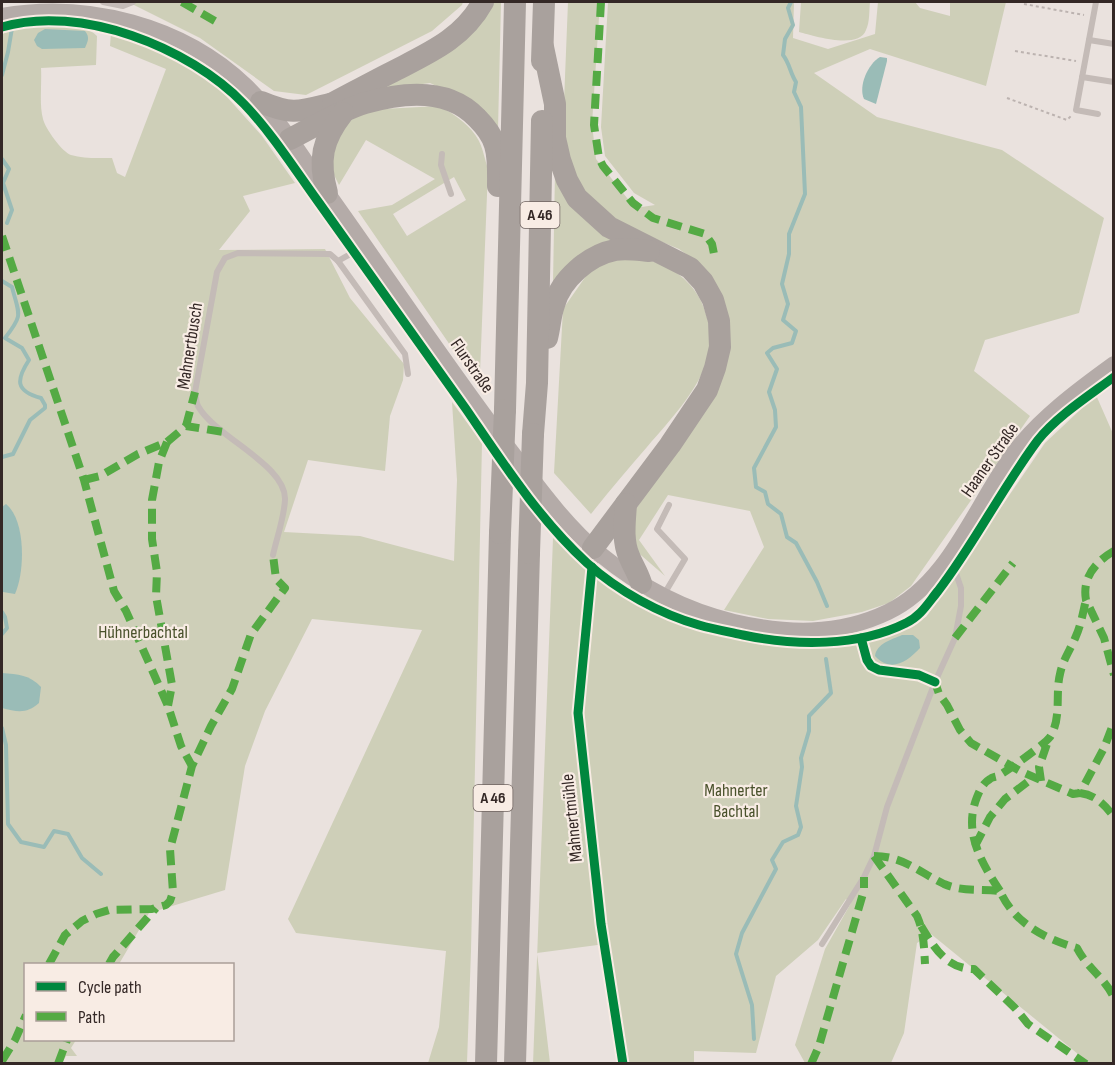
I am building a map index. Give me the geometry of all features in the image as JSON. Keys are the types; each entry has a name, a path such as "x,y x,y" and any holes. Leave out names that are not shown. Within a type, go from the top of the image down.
{"highway":[{"path":"288,136 442,46 462,30 483,2"},
{"name":"A 46","path":"486,1064 516,2"},
{"name":"A 46","path":"515,1064 529,554 537,383 544,2"},
{"path":"543,47 555,104 555,138 567,180 578,198 609,227 690,268 703,282 713,300 719,321 720,347 706,390 670,445 626,504 597,551"},
{"path":"261,102 282,111 297,112 427,94 448,97 469,109 484,125 495,143 498,166 496,228 510,261"},
{"path":"327,193 322,175 324,144 337,108"},
{"path":"537,383 554,304 563,285 574,273 599,255 616,250 660,252"},
{"path":"626,504 625,539 641,583"}],"main road":[{"name":"Flurstraße","path":"2,16 65,11 134,22 197,51 245,85 288,136 472,400 556,510 597,551 663,597 709,615 757,627 787,631 830,630 871,619 910,600 923,588 949,555"},
{"name":"Haaner Straße","path":"949,555 1014,453 1040,424 1113,364"}],"lane":[{"path":"103,2 123,6 133,2"},
{"path":"1096,2 1076,110 1098,114"},
{"path":"1089,40 1113,44"},
{"path":"1082,76 1113,82"},
{"path":"442,154 441,165 451,194"},
{"path":"365,246 338,261 405,354 408,375"},
{"name":"Mahnertbusch","path":"273,555 285,499 283,486 276,475 223,432 198,406 195,392 217,272 225,258 238,253 330,254 338,261"},
{"path":"663,597 685,560 657,529 669,505"},
{"name":"Mahnertmühle","path":"597,551 589,578 578,713 601,924 622,1064"},
{"path":"822,944 864,877 874,856 887,807 935,682 955,638 961,606 961,588 949,555"}],"path":[{"path":"1024,4 1093,17"},
{"path":"1015,51 1085,63"},
{"path":"1007,98 1067,120 1076,110"}],"green space":[{"path":"128,2 463,2 432,31 306,95 274,91 200,38"},
{"path":"491,2 501,2 498,129 474,104 430,83 373,91"},
{"path":"568,2 600,2 592,124 596,159 635,208 655,205 634,193 605,156 601,127 608,2 794,2 793,38 828,49 875,34 878,2 915,2 920,8 950,16 950,2 1006,2 986,86 870,49 814,73 877,117 1002,150 1104,218 1079,313 985,340 974,371 1030,416 911,586 889,603 862,612 813,621 768,619 724,610 764,547 750,511 668,495 639,540 665,576 635,550 630,518 723,376 693,259 679,249 633,230 600,209 583,193 567,156 564,102"},
{"path":"801,2 870,2 866,30 862,36 846,40 799,32"},
{"name":"Hühnerbachtal","path":"49,26 82,28 97,36 96,65 41,68 42,113 50,134 67,153 81,157 112,158 117,173 125,177 166,69 110,46 111,32 166,55 189,67 218,87 262,136 295,183 243,196 250,211 219,250 325,249 350,298 404,364 403,380 390,416 385,471 308,460 284,532 360,536 454,561 457,480 452,402 482,443 467,1063 428,1063 439,1027 446,951 296,933 288,919 422,630 312,619 265,711 245,766 225,890 149,913 120,963 24,963 24,1041 75,1041 71,1048 77,1056 66,1056 62,1063 2,1064 2,34 19,27"},
{"path":"439,106 467,125 480,144 488,169 480,373 472,377 358,211 392,205 435,179 366,140 339,185 328,163 334,135 363,110","holes":["454,177 466,200 407,236 393,214"]},
{"path":"555,172 623,241 553,283"},
{"path":"614,260 654,262 684,279 696,292 705,310 710,329 710,348 701,375 685,401 591,514 554,473 563,309 586,276 600,265"},
{"name":"Mahnerter Bachtal","path":"1096,395 1114,436 1113,1063 1089,1063 931,934 917,943 904,1033 891,1063 805,1063 795,1045 825,949 851,903 846,899 818,940 776,976 756,1053 694,1051 694,1063 623,1063 605,944 537,953 553,538 618,593 627,598 653,595 725,636 850,644 926,617 1045,443"},
{"path":"537,954 550,1063 533,1064"}],"water":[{"path":"45,29 85,31 88,41 85,48 42,49 34,40 38,33"},
{"path":"880,57 887,58 887,61 876,104 864,99 862,88 868,70"},
{"path":"6,504 13,512 17,522 22,547 21,573 15,594 3,592 2,589 2,507"},
{"path":"902,635 913,635 919,640 920,648 910,658 893,665 875,656 882,645"},
{"path":"2,673 23,676 37,683 41,687 39,703 22,711 2,708"}],"waterway":[{"path":"791,2 788,8 793,25 785,39 783,55 796,82 794,92 801,107 805,194 789,234 789,254 782,284 788,304 783,320 796,331 792,343 773,348 767,353 777,369 769,392 775,410 776,427 754,468 756,487 765,492 768,504 781,514 787,537 796,543 827,606"},
{"path":"2,75 12,28"},
{"path":"2,159 9,169 3,183 12,210 7,223"},
{"path":"2,281 12,287 18,309 15,324 5,338 22,348 29,360 22,373 20,384 26,392 41,398 45,405 45,408 30,420 13,454 2,457"},
{"path":"2,612 7,628 2,634"},
{"path":"754,1039 752,1005 736,954 742,933 776,869 772,860 783,842 798,835 801,827 796,806 802,767 801,758 809,731 809,716 831,693 826,659"},
{"path":"2,728 6,745 8,824 21,842 44,847 54,831 68,834 82,858 101,874"}],"marked path":[{"path":"182,2 215,21"},
{"path":"601,2 594,125 599,158 633,203 653,218 705,234 712,244 714,254"},
{"path":"2,236 84,480 114,591 126,611 168,706 181,746 192,766"},
{"path":"186,426 195,392"},
{"path":"84,480 100,476 138,454 167,442 186,426 223,432"},
{"path":"167,442 159,462 152,500 152,539 157,572 156,596 172,685 168,706"},
{"path":"1114,551 1091,571 1085,592 1086,600 1104,638 1114,675"},
{"path":"50,963 65,935 82,921 109,910 152,909 166,905 170,901 173,892 170,849 192,766 232,689 251,634 285,588 276,579 273,555"},
{"path":"955,638 1013,563"},
{"path":"1000,891 986,869 976,846 973,834 973,810 982,787 988,781 1041,745 1054,730 1061,669 1078,632 1086,600"},
{"path":"932,680 960,730 971,743 1022,772 1073,794 1080,793 1104,748 1114,722"},
{"path":"1041,781 1039,767 1049,738"},
{"path":"975,846 990,817 1005,799 1034,777"},
{"path":"1080,793 1100,801 1114,817"},
{"path":"874,856 902,862 951,887 1000,891 1013,912 1022,921 1053,940 1077,948 1114,998"},
{"path":"874,856 917,916 922,934 925,964"},
{"path":"811,1064 819,1046 864,890 864,877"},
{"path":"110,963 156,908"},
{"path":"921,926 936,949 948,961 964,968 974,969 1015,1008 1028,1024 1086,1064"},
{"path":"2,1061 24,1020"},
{"path":"58,1064 67,1041"}],"cycle path":[{"path":"2,27 33,21 65,21 98,26 164,49 221,83 244,104 273,138 508,470 553,528 587,563 612,583 669,615 699,625 763,639 826,642 868,637 906,623 924,609 951,573 1038,440 1064,414 1114,377"},
{"path":"592,567 578,713 601,924 623,1064"},
{"path":"861,638 871,666 879,670 919,675 935,682"}]}
